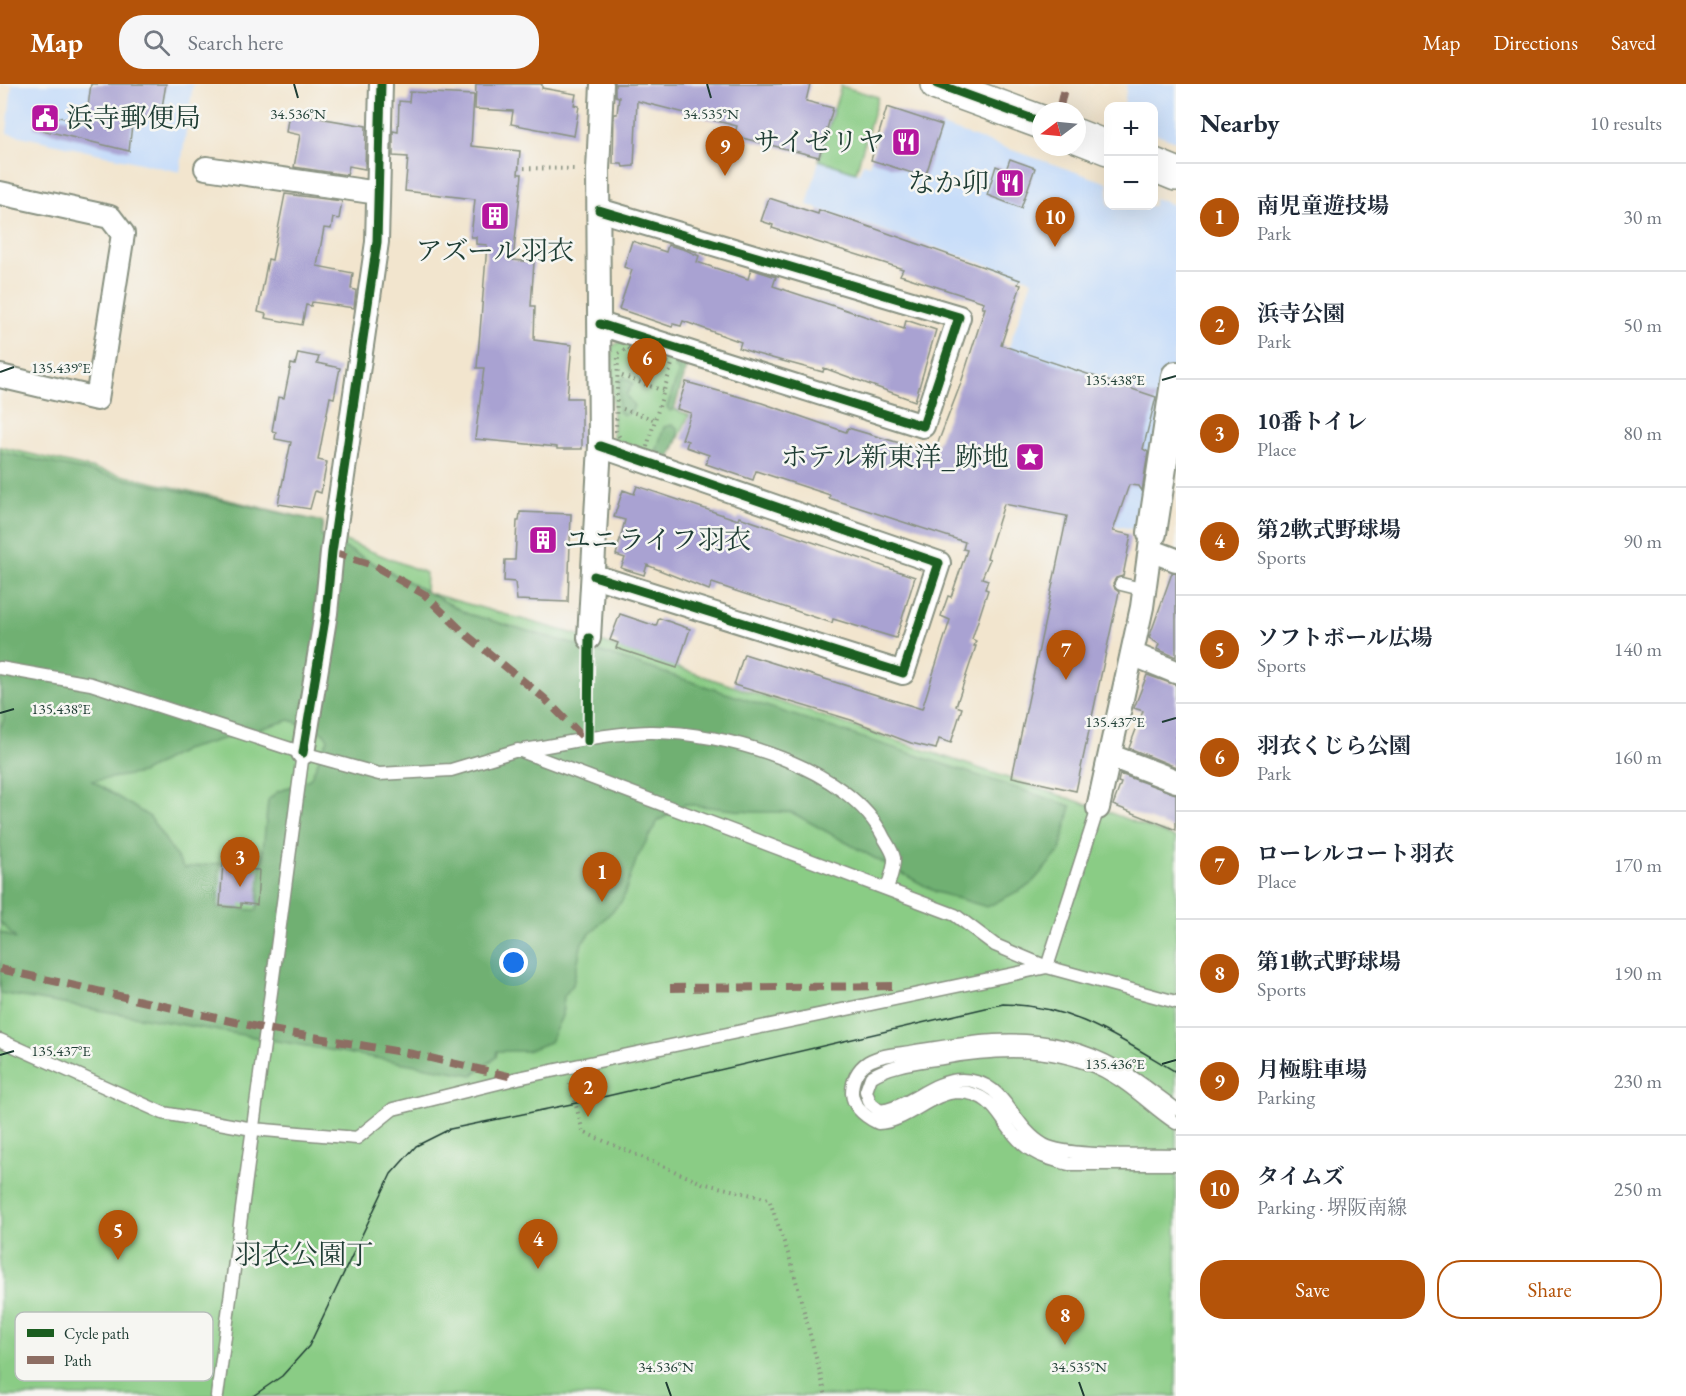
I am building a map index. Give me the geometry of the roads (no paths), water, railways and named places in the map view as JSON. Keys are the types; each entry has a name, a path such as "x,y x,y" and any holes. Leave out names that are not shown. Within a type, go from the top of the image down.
{"main road":[{"path":"937,84 1032,119"},
{"path":"1086,139 1104,146"},
{"path":"1158,167 1176,174"}],"street":[{"path":"303,753 377,242 381,84"},
{"path":"589,638 600,446 598,170 602,84"},
{"path":"206,168 378,193"},
{"path":"0,193 110,217 123,234 97,399 0,376"},
{"path":"599,210 959,317 923,426 600,324"},
{"path":"1098,808 1145,590 1151,542 1169,458 1176,376"},
{"path":"594,576 903,673 939,562 600,446"},
{"path":"1151,542 1176,560"},
{"path":"1132,654 1176,672"},
{"path":"1111,756 1176,781"}],"lane":[{"path":"1121,584 1145,590"},
{"path":"0,668 92,684 303,753 379,774 451,770 518,750 648,732 705,736 762,752 815,774 843,790 879,828 894,858 887,889"},
{"path":"518,750 955,915 995,945 1047,967 1176,1002"},
{"path":"217,1396 303,753"},
{"path":"1047,967 1098,808"},
{"path":"0,1040 163,1113 253,1130 357,1138 393,1109 566,1068 1047,967"},
{"path":"1176,1109 1110,1062 1066,1047 1029,1041 980,1041 880,1057 860,1068 854,1080 852,1094 861,1113 878,1123 899,1119 947,1095 966,1093 982,1097 991,1104 1023,1144 1053,1160 1070,1164 1176,1164"},
{"path":"1176,1122 1112,1075 1074,1060 1037,1052 984,1051 899,1065 871,1077 867,1082 866,1091 870,1103 880,1111 948,1082 972,1080 997,1091 1029,1134 1054,1149 1176,1155"}],"tram line":[{"path":"590,1100 1003,1004 1051,1010 1073,1017 1114,1036 1176,1072"},
{"path":"253,1396 282,1376 309,1346 391,1174 416,1146 450,1129 591,1100"}],"place":[{"name":"浜寺郵便局","path":"45,118"},
{"name":"サイゼリヤ","path":"906,142"},
{"name":"月極駐車場","path":"725,176"},
{"name":"なか卯","path":"1010,183"},
{"name":"アズール羽衣","path":"495,216"},
{"name":"タイムズ","path":"1055,247"},
{"name":"羽衣くじら公園","path":"647,388"},
{"name":"ホテル新東洋_跡地","path":"1030,457"},
{"name":"ユニライフ羽衣","path":"543,540"},
{"name":"ローレルコート羽衣","path":"1066,680"},
{"name":"10番トイレ","path":"240,887"},
{"name":"南児童遊技場","path":"602,902"},
{"name":"浜寺公園","path":"588,1117"},
{"name":"ソフトボール広場","path":"118,1260"},
{"name":"第2軟式野球場","path":"538,1269"},
{"name":"第1軟式野球場","path":"1065,1345"}],"district":[{"name":"羽衣公園丁","path":"304,1254"}]}
